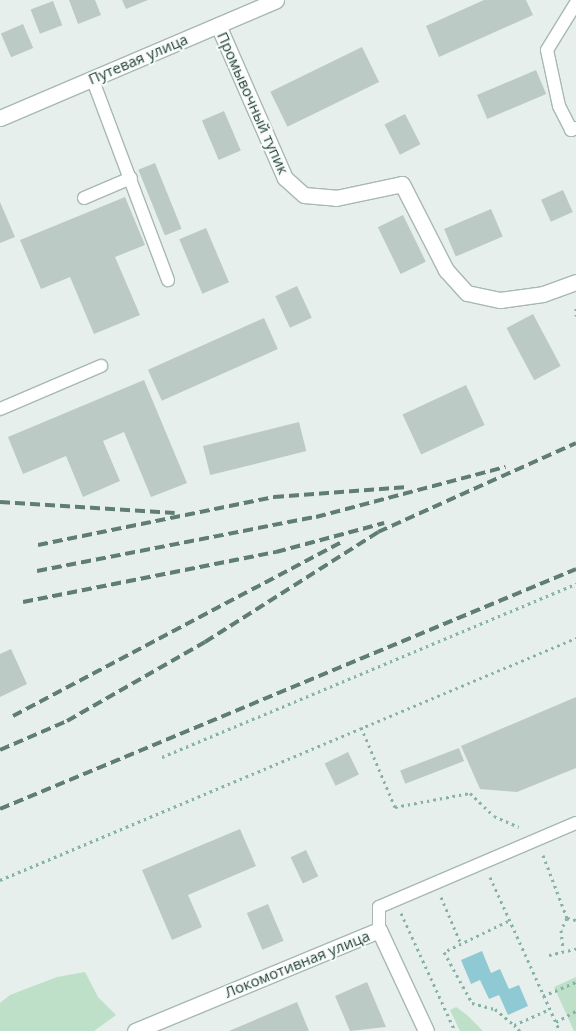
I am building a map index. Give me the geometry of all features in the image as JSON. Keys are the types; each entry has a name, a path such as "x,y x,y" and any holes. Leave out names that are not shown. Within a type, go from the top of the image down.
{"street":[{"name":"Путевая улица","path":"0,118 276,0"},
{"name":"Промывочный тупик","path":"218,24 285,178 304,195 336,198 402,184 446,270 467,293 500,300 543,294 576,282"},
{"name":"Локомотивная улица","path":"135,1031 379,930"},
{"path":"379,930 426,1031"}],"lane":[{"path":"576,3 547,50 559,106 571,130 576,128"},
{"path":"92,78 168,280"},
{"path":"84,198 131,178"},
{"path":"0,409 101,366"},
{"name":"Локомотивная улица","path":"379,930 379,907 576,823"}],"path":[{"path":"576,308 576,316"},
{"path":"162,757 576,584"},
{"path":"0,880 576,638"},
{"path":"361,727 395,807 470,794 494,816 517,828 526,825"},
{"path":"541,850 567,918 561,930 563,949"},
{"path":"496,868 487,872 560,1031"},
{"path":"447,889 438,892 461,944"},
{"path":"407,905 399,909 455,1031"},
{"path":"567,918 576,920"},
{"path":"508,920 444,952 463,992 472,1003 495,1009 520,1031"},
{"path":"549,955 563,949 576,949"},
{"path":"543,996 576,982"},
{"path":"514,1025 550,1009"},
{"path":"556,1022 576,1011"}],"green space":[{"path":"85,972 98,997 116,1015 94,1031 0,1031 0,1003 10,995 57,977"},
{"path":"576,977 576,1031 574,1031 554,987"},
{"path":"456,1007 483,1031 460,1031 450,1010"}],"water":[{"path":"482,951 491,973 500,969 509,989 519,985 528,1006 508,1015 499,995 489,999 480,980 471,984 461,960"}],"building":[{"path":"69,0 95,0 101,15 78,24"},
{"path":"122,0 148,0 126,9"},
{"path":"484,0 526,0 533,15 439,57 426,26"},
{"path":"53,1 62,25 40,34 31,10"},
{"path":"23,24 33,48 11,57 1,33"},
{"path":"362,47 379,82 287,127 270,92"},
{"path":"536,70 546,94 487,119 477,95"},
{"path":"224,111 241,151 219,160 202,120"},
{"path":"405,114 420,144 400,155 385,124"},
{"path":"155,163 182,229 165,236 138,170"},
{"path":"563,190 573,212 551,222 541,200"},
{"path":"125,197 145,245 115,257 140,315 94,334 70,277 41,289 20,240"},
{"path":"0,202 15,237 0,243"},
{"path":"491,209 503,237 456,257 444,229"},
{"path":"403,215 426,262 401,274 378,227"},
{"path":"206,228 229,282 202,294 179,239"},
{"path":"297,286 312,318 290,328 275,296"},
{"path":"533,314 561,366 534,380 507,328"},
{"path":"264,318 278,349 162,401 148,370"},
{"path":"144,380 187,483 151,497 124,432 103,441 120,481 83,497 66,456 23,474 8,437"},
{"path":"466,385 485,425 421,454 403,415"},
{"path":"299,422 306,451 210,475 203,446"},
{"path":"11,649 27,684 0,697 0,654"},
{"path":"576,697 576,768 517,792 480,789 461,746"},
{"path":"459,748 464,761 405,784 400,771"},
{"path":"348,752 359,774 336,786 325,763"},
{"path":"240,829 256,866 188,895 202,927 172,940 142,870"},
{"path":"306,850 318,876 303,883 291,857"},
{"path":"268,904 284,941 262,950 247,913"},
{"path":"367,982 386,1027 350,1031 335,996"},
{"path":"297,1002 309,1031 229,1031"}],"railway":[{"path":"0,750 67,721 205,642 378,532 576,443"},
{"path":"37,571 316,517 505,467"},
{"path":"38,545 274,497 408,487"},
{"path":"0,502 175,513"},
{"path":"23,602 276,552 384,523"},
{"path":"13,716 344,541"},
{"path":"0,809 576,569"}]}
